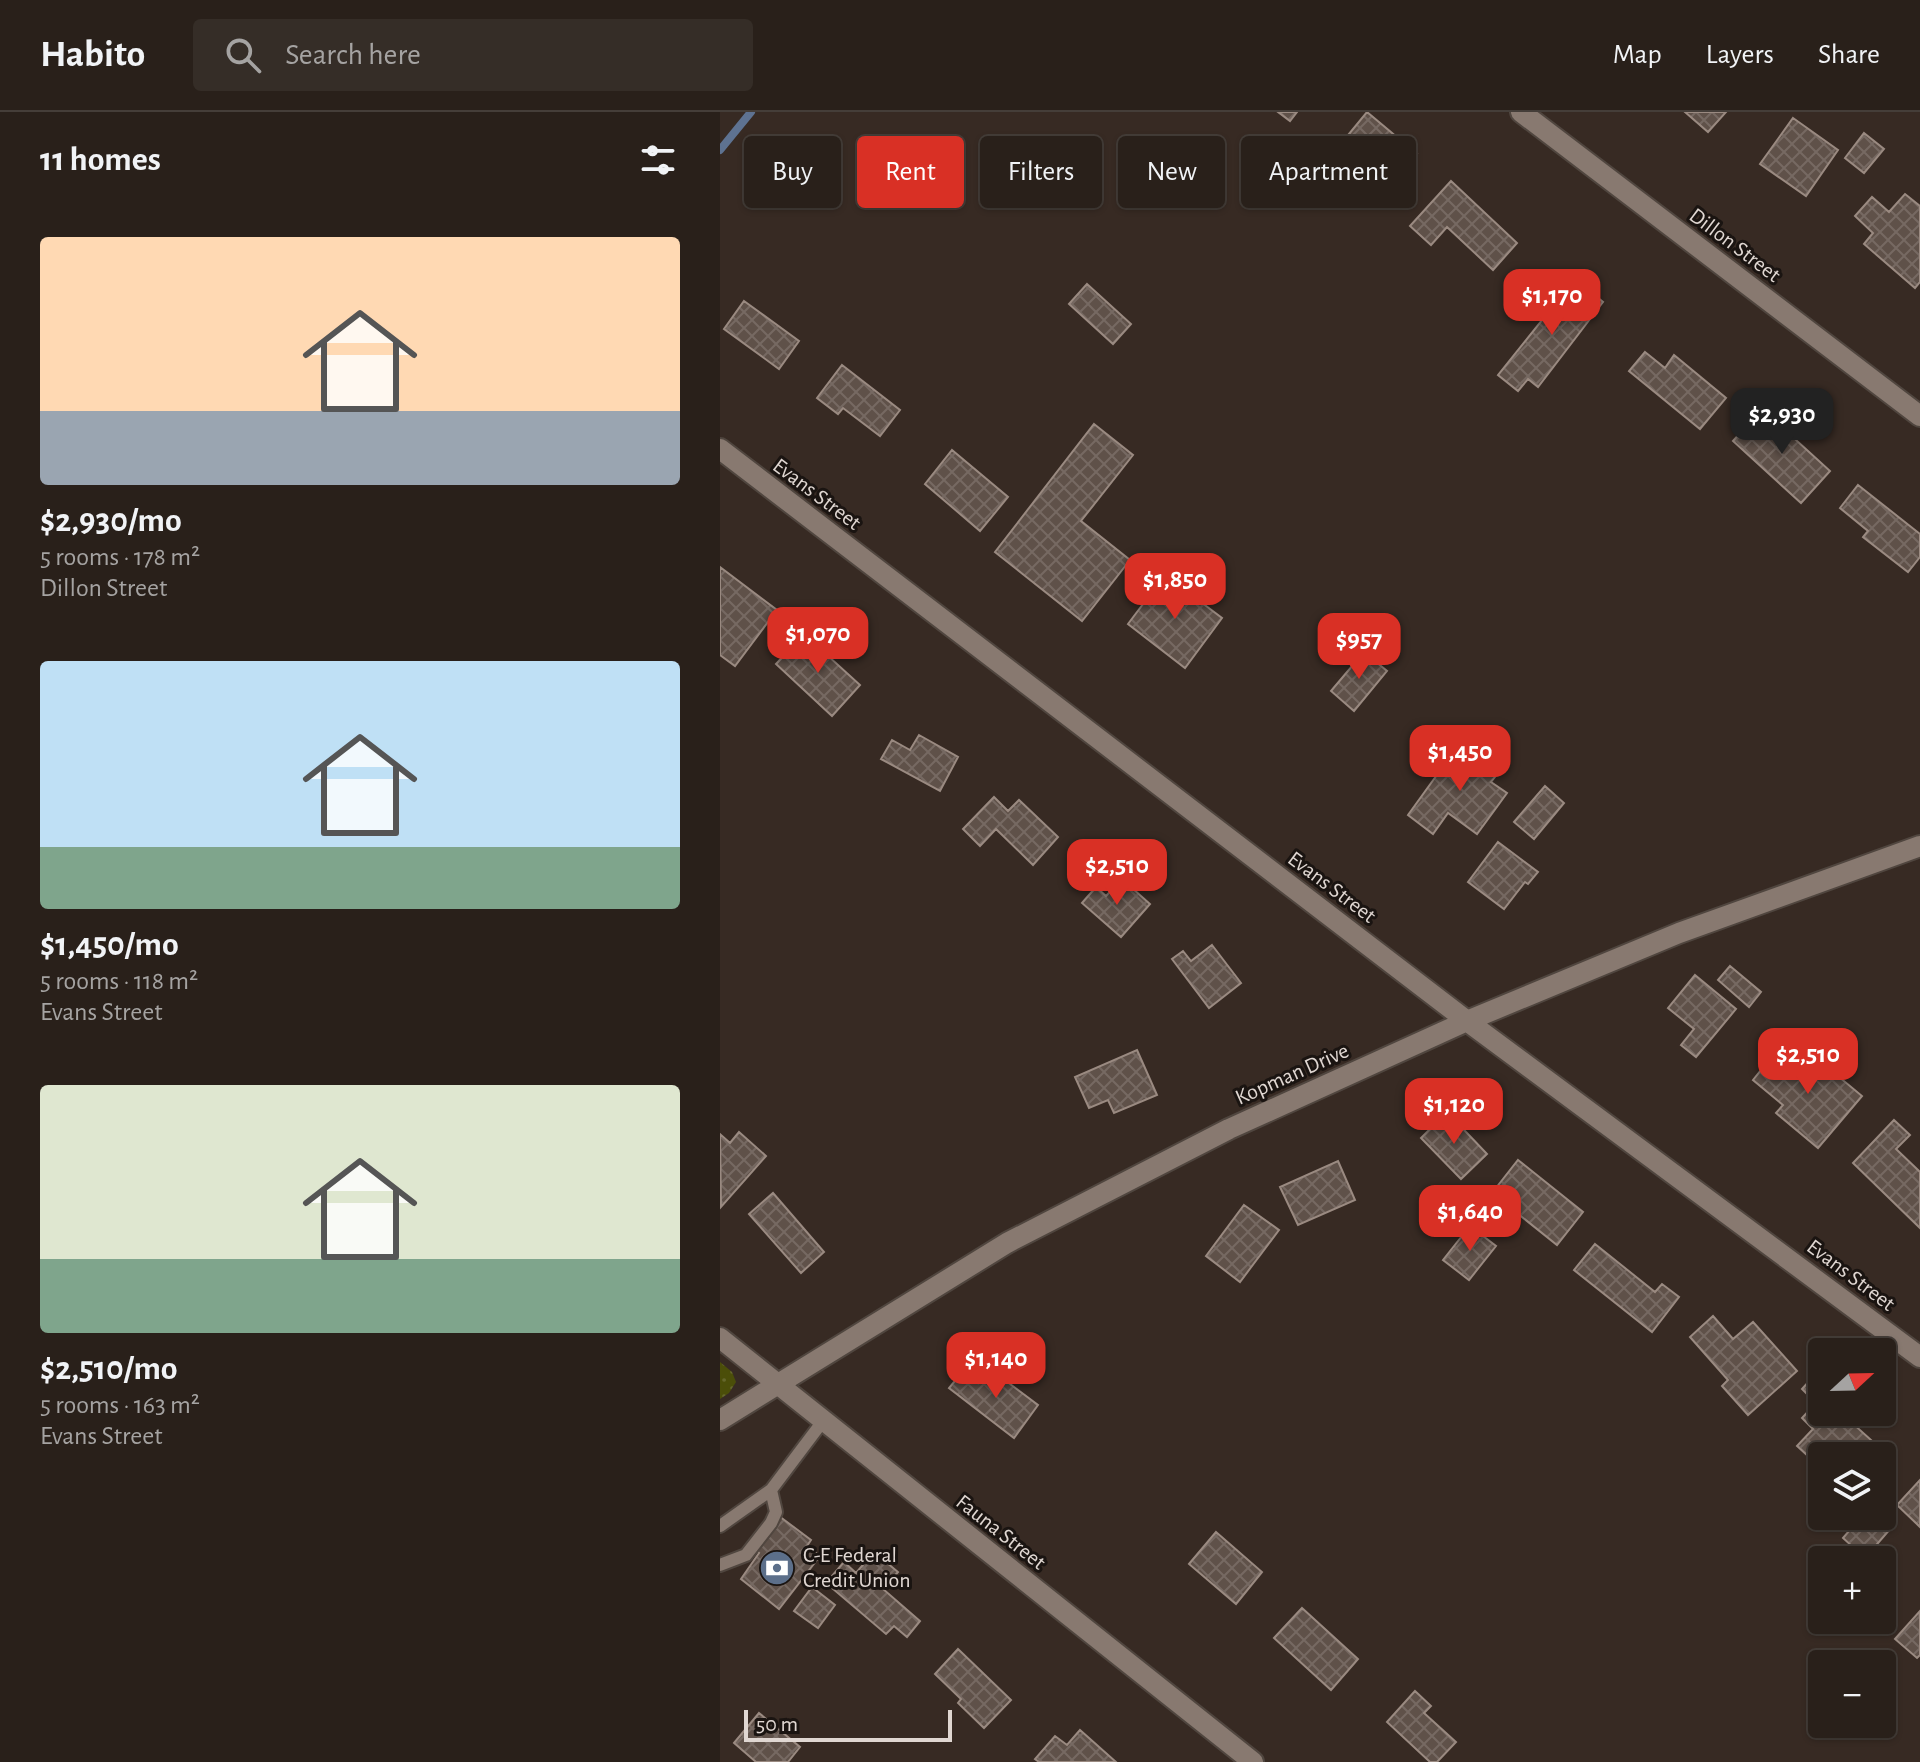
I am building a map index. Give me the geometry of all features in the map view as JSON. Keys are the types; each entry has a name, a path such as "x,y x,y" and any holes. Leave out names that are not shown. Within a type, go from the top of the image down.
{"street":[{"name":"Dillon Street","path":"1521,112 1920,416"},
{"name":"Evans Street","path":"720,449 1467,1021 1920,1357"},
{"name":"Kopman Drive","path":"720,1420 1007,1243 1229,1129 1467,1021 1679,933 1920,846"},
{"name":"Fauna Street","path":"720,1338 1253,1762"}],"lane":[{"path":"720,1526 771,1490 823,1421"},
{"path":"720,1565 746,1555 771,1523 776,1512 771,1490"}],"shaded area":[{"path":"720,1362 732,1372 736,1382 729,1393 720,1399"}],"building":[{"path":"1278,112 1297,112 1290,121"},
{"path":"1367,112 1396,136 1347,136"},
{"path":"1685,112 1726,112 1708,132"},
{"path":"1793,118 1838,150 1806,196 1760,164"},
{"path":"1864,133 1884,149 1864,173 1845,158"},
{"path":"1451,181 1517,243 1493,270 1447,227 1431,245 1410,226"},
{"path":"1905,194 1920,206 1920,282 1915,288 1864,244 1873,233 1855,216 1872,197 1889,212"},
{"path":"1575,279 1603,302 1538,387 1528,379 1518,391 1498,375"},
{"path":"1087,284 1131,324 1113,344 1069,304"},
{"path":"744,301 799,341 779,369 724,329"},
{"path":"1645,352 1665,368 1674,355 1726,398 1700,429 1629,371"},
{"path":"842,365 900,410 880,436 843,408 838,414 817,398"},
{"path":"1762,409 1830,471 1801,503 1733,441"},
{"path":"1094,424 1133,455 1081,521 1130,560 1082,621 995,552"},
{"path":"952,450 1008,497 980,531 925,484"},
{"path":"1858,485 1920,534 1920,557 1908,572 1863,537 1868,531 1840,508"},
{"path":"720,567 777,610 735,666 720,655"},
{"path":"1165,575 1222,618 1185,668 1128,624"},
{"path":"804,634 860,685 832,716 776,664"},
{"path":"1364,652 1387,671 1354,711 1331,691"},
{"path":"919,735 958,757 940,791 881,759 892,740 910,750"},
{"path":"1460,743 1499,772 1491,782 1507,793 1477,834 1448,813 1433,834 1408,815"},
{"path":"1545,786 1564,803 1534,839 1514,822"},
{"path":"994,797 1008,811 1019,800 1058,837 1033,865 996,829 980,846 963,829"},
{"path":"1498,842 1538,872 1528,884 1525,882 1504,909 1468,882"},
{"path":"1122,879 1150,904 1121,937 1082,903 1096,887 1106,896"},
{"path":"1212,945 1241,983 1209,1008 1172,959 1183,951 1191,961"},
{"path":"1730,966 1761,992 1749,1007 1718,980"},
{"path":"1695,975 1736,1009 1696,1057 1681,1045 1694,1029 1668,1008"},
{"path":"1137,1050 1157,1095 1114,1113 1108,1100 1089,1108 1075,1077"},
{"path":"1777,1050 1803,1072 1815,1057 1862,1096 1818,1148 1776,1113 1783,1105 1753,1080"},
{"path":"1447,1112 1487,1154 1461,1179 1421,1138"},
{"path":"1894,1120 1910,1135 1896,1149 1920,1172 1920,1228 1853,1163"},
{"path":"739,1132 766,1156 721,1207 720,1134 730,1143"},
{"path":"1518,1160 1583,1212 1557,1245 1492,1193"},
{"path":"1338,1161 1355,1200 1298,1225 1280,1187"},
{"path":"773,1193 824,1252 801,1273 749,1214"},
{"path":"1244,1205 1279,1230 1240,1282 1206,1256"},
{"path":"1470,1226 1496,1246 1469,1280 1443,1260"},
{"path":"1595,1244 1655,1292 1662,1284 1679,1297 1652,1332 1574,1270"},
{"path":"1713,1316 1733,1339 1753,1322 1797,1371 1748,1415 1722,1386 1728,1380 1690,1337"},
{"path":"989,1368 1038,1405 1014,1438 949,1388 963,1371 978,1383"},
{"path":"1810,1426 1856,1426 1873,1442 1808,1442 1808,1456 1797,1446 1813,1429"},
{"path":"1920,1480 1920,1527 1897,1505"},
{"path":"779,1516 811,1540 807,1546 820,1556 779,1609 741,1579 759,1553 754,1549"},
{"path":"1850,1530 1889,1530 1875,1546 1852,1546 1843,1538"},
{"path":"1216,1532 1262,1572 1236,1604 1189,1564"},
{"path":"874,1552 898,1572 883,1589 920,1621 907,1637 894,1626 886,1634 826,1583 844,1562 856,1573"},
{"path":"812,1587 835,1605 818,1628 794,1611"},
{"path":"1302,1608 1358,1659 1331,1690 1274,1638"},
{"path":"1920,1611 1920,1655 1917,1658 1895,1639"},
{"path":"958,1649 1011,1700 984,1728 958,1703 961,1699 935,1674"},
{"path":"1415,1691 1431,1706 1424,1713 1456,1742 1437,1762 1430,1762 1387,1722"},
{"path":"759,1713 800,1747 788,1762 756,1762 734,1743"},
{"path":"1080,1730 1116,1762 1039,1762 1035,1759 1055,1736 1067,1745"}],"waterway":[{"path":"720,150 751,112"}],"place":[{"name":"C-E Federal Credit Union","path":"777,1568"}]}
